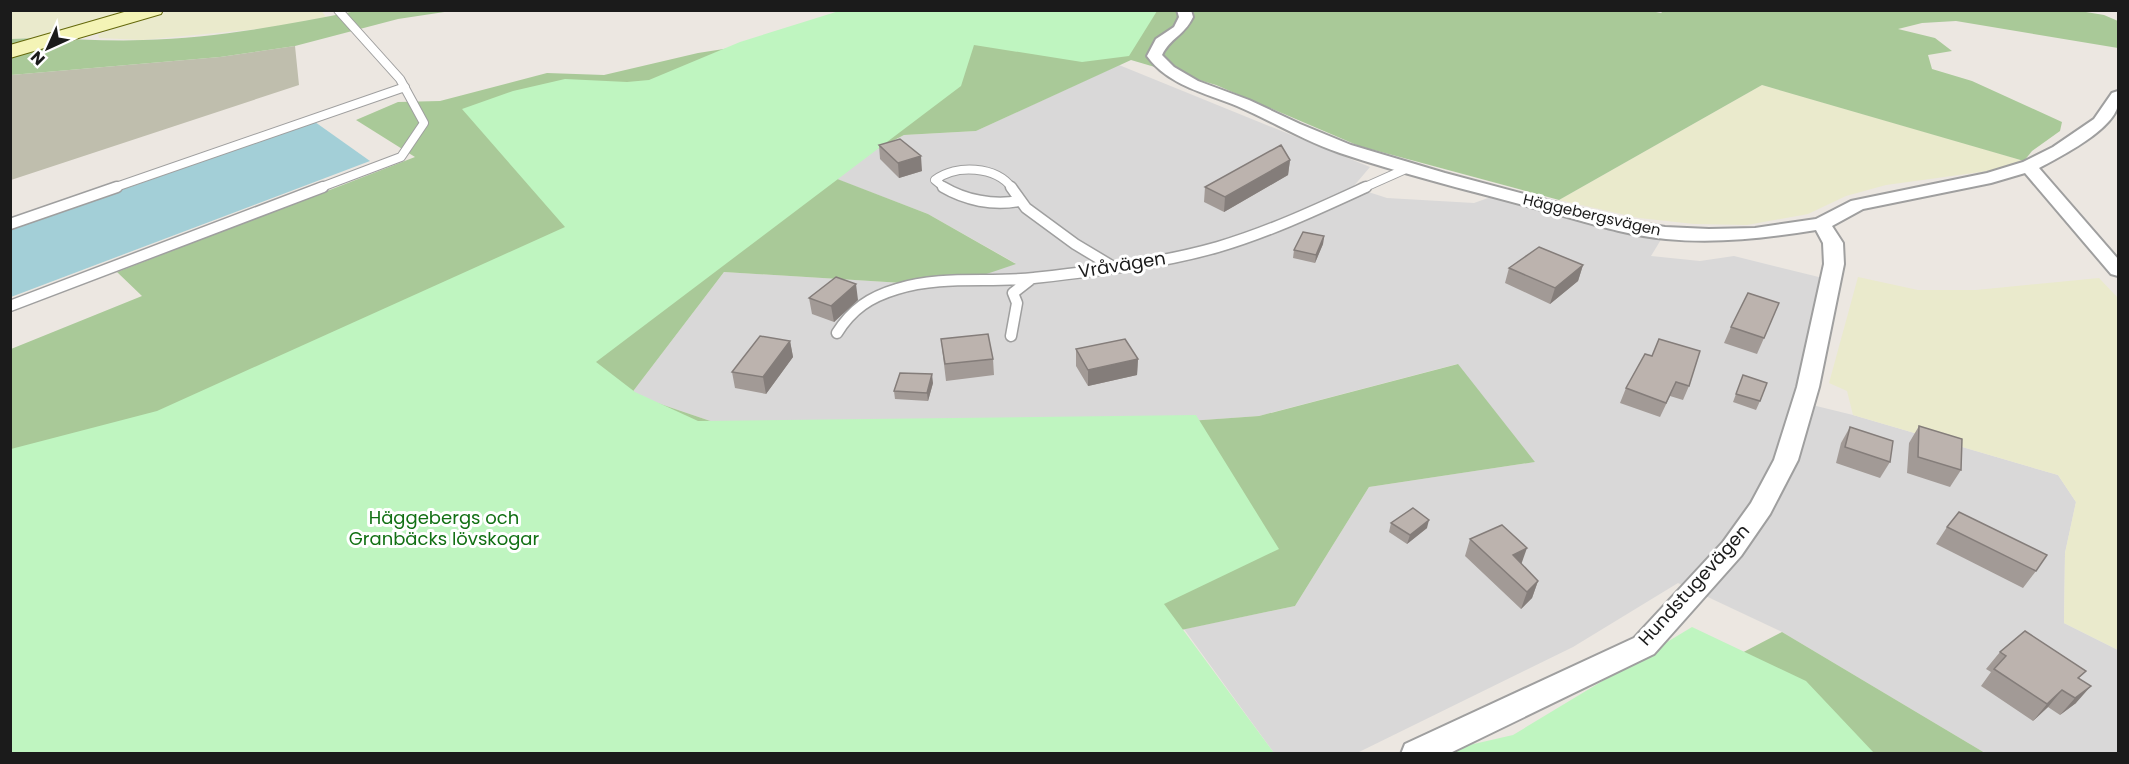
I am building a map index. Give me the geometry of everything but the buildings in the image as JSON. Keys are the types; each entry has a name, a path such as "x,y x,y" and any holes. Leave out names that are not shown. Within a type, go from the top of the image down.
{"street":[{"path":"10,52 154,10"},
{"name":"Häggebergsvägen","path":"1184,10 1186,17 1180,29 1161,42 1154,56 1169,70 1193,84 1243,103 1294,128 1345,149 1569,213 1665,233 1755,234 1821,224 1857,205 1991,178 2029,166 2059,151 2100,122 2118,96"},
{"path":"2029,166 2038,180 2118,270"},
{"name":"Hundstugevägen","path":"1416,753 1644,646 1732,549 1761,508 1786,460 1808,387 1834,264 1833,243 1821,224"}],"lane":[{"path":"10,306 401,157 424,123 405,87 338,10"},
{"path":"10,224 405,87"},
{"name":"Vråvägen","path":"837,333 859,305 879,295 902,288 941,281 1034,278 1115,268 1224,245 1270,229 1408,168"},
{"path":"1019,201 998,203 971,198 940,187 935,180 941,173 954,170 988,174 1004,181 1015,190 1019,201 1090,256 1115,268"},
{"path":"1011,336 1017,303 1013,293 1027,280 1034,278"}],"shaded area":[{"path":"295,46 299,85 11,180 11,75 220,57"},
{"path":"1119,65 1370,167 1353,187 1387,198 1474,203 1488,198 1495,192 1665,233 1651,256 1700,261 1734,256 1831,280 1804,403 1853,415 2058,475 2076,502 2065,553 2064,623 2118,650 2118,753 1985,753 1782,632 1678,583 1573,647 1357,753 1274,753 1184,629 1295,606 1369,487 1535,462 1457,364 1259,416 793,449 631,394 724,272 951,286 1015,263 928,214 826,175 904,135 976,131"}],"green space":[{"path":"321,10 326,17 268,28 142,40 99,38 98,35 118,26 170,11"},
{"name":"Häggebergs och Granbäcks lövskogar","path":"858,10 1646,10 1661,13 1664,10 2074,10 2104,15 2118,21 2118,48 1956,21 1922,23 1898,29 1935,38 1952,51 1928,55 1932,69 1972,81 2062,122 2060,131 2032,151 2024,161 1762,85 1559,200 1359,146 1216,85 1131,60 976,131 904,135 827,175 928,214 1016,264 951,286 724,272 631,394 793,449 1259,416 1458,364 1535,462 1369,487 1295,606 1096,648 11,754 11,349 142,296 117,272 415,157 356,120 398,102 440,101 547,73 604,75 698,53 826,33"},
{"path":"11,11 134,11 39,38 11,39"},
{"path":"356,11 451,11 398,19 295,46 220,57 11,75 11,39 126,40 197,37 277,26"},
{"name":"Häggebergs och Granbäcks lövskogar","path":"839,11 1157,11 1129,56 1082,62 974,45 961,86 596,362 635,392 698,421 1196,415 1279,549 1164,604 1274,753 11,754 11,449 157,411 565,227 462,109 513,91 565,79 627,82 649,80 740,42"},
{"path":"1762,85 2024,161 2003,169 1886,185 1846,196 1808,214 1747,225 1694,224 1639,218 1559,200"},
{"path":"1858,277 1918,290 1976,290 2099,278 2118,298 2118,650 2064,623 2065,553 2076,502 2058,475 1853,415 1847,391 1829,383"},
{"path":"1692,627 1806,681 1874,753 1430,754 1513,735"},
{"path":"1782,632 1985,753 1548,754"}],"water":[{"path":"315,122 370,161 11,297 10,229"}]}
